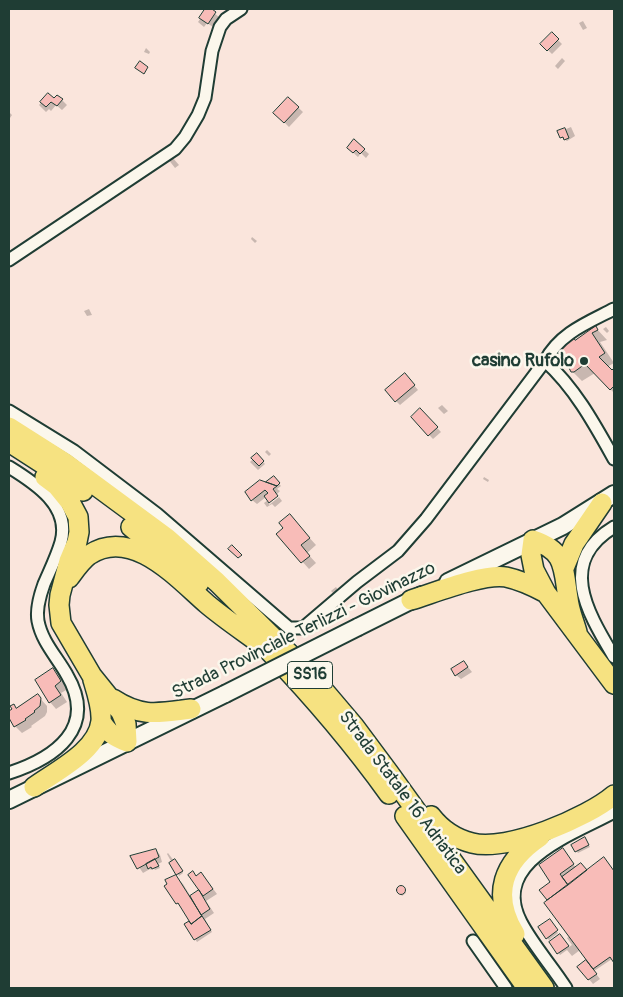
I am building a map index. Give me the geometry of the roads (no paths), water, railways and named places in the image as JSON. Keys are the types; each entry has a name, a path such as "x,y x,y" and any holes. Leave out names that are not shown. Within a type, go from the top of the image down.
{"highway":[{"name":"Strada Statale 16 Adriatica","path":"9,427 64,462 167,538 217,582 309,673 354,726 544,988"},
{"name":"Strada Statale 16 Adriatica","path":"9,442 89,495 142,535 200,584 307,691 382,784 527,988"},
{"path":"9,452 57,486 70,502 78,517 79,532 77,542 69,561 59,604 62,623 92,676 112,698 121,712 126,724 127,742 114,737 106,730 101,720"},
{"path":"564,568 574,544 608,498"},
{"path":"577,632 568,601 564,568 560,558 546,544 533,540 531,555 534,570 546,593 614,684"},
{"path":"64,585 81,561 101,549 114,547 146,554 162,564 209,605 266,648"},
{"path":"411,600 483,578 505,576 531,585 546,593"},
{"path":"34,786 85,751 99,733 101,720 99,702 92,676"},
{"path":"112,698 125,707 138,712 155,713 191,709"},
{"path":"389,773 412,791 434,820 458,839 474,844 494,844 517,840 552,829"},
{"path":"553,988 514,934 507,921 502,899 502,885 508,869 525,847 552,829 587,812 614,795"}],"main road":[{"name":"Strada Provinciale Terlizzi - Giovinazzo","path":"9,800 563,526 608,498"}],"street":[{"path":"9,260 175,149 185,137 198,115 205,98 212,50 220,27 226,19 241,9"},
{"path":"9,411 74,451 157,514 288,628 303,628 357,582 398,551 426,519 545,361 552,348 569,333 614,308"},
{"path":"545,361 555,370 583,406 614,459"},
{"path":"9,467 50,497 61,519 62,541 41,593 38,620 49,648 67,675 76,697 75,722 66,741 42,760 9,773"},
{"path":"614,527 602,535 590,547 583,563 582,576 583,594 587,608 614,657"},
{"path":"566,988 521,922 514,900 516,884 522,868 537,854 614,812"},
{"path":"472,941 506,988"}],"place":[{"name":"casino Rufolo","path":"584,361"}]}
